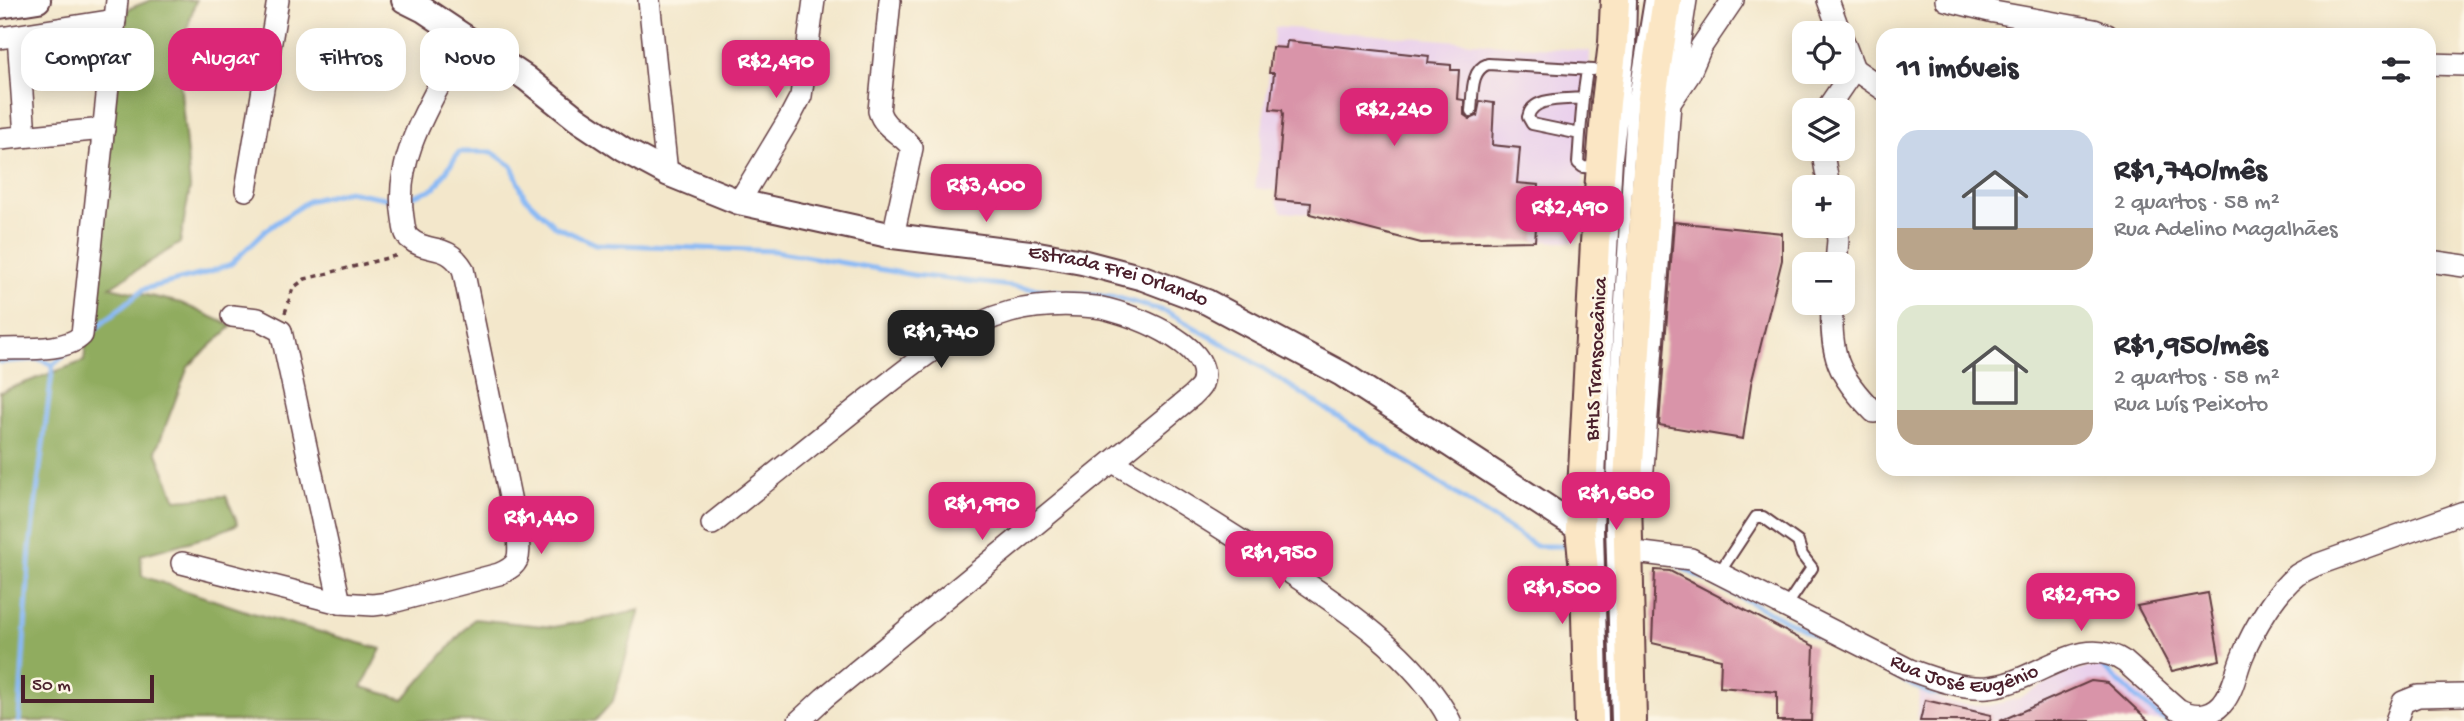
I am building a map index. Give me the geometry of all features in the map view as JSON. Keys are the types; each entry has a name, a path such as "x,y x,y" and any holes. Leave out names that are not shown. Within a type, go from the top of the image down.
{"main road":[{"path":"1615,0 1598,71 1604,512 1627,551 1632,721"},
{"path":"1589,721 1585,582 1604,512 1651,104 1667,0"}],"street":[{"path":"0,6 38,0"},
{"path":"246,190 278,0"},
{"name":"Estrada Frei Orlando","path":"404,0 452,28"},
{"path":"649,0 667,173"},
{"path":"739,202 801,96 814,0"},
{"path":"890,0 879,111 886,125 912,148 893,236"},
{"path":"1604,512 1636,489 1643,469 1666,227 1670,103 1686,0"},
{"path":"1670,103 1689,75 1701,47 1732,0"},
{"path":"1828,0 1836,21"},
{"path":"1946,0 1994,12 2083,28"},
{"path":"0,349 63,346 75,342 82,335 116,10 9,37 25,136"},
{"path":"2436,64 2464,65"},
{"path":"1855,70 1876,84"},
{"name":"Estrada Frei Orlando","path":"519,73 576,118 624,150 667,173 739,202 893,236 1082,262 1143,278 1207,302 1604,512"},
{"path":"182,563 340,603 373,605 499,574 512,568 520,554 463,269 457,259 447,251 410,239 405,231 401,207 402,185 411,146 437,91"},
{"path":"0,139 104,129"},
{"path":"2436,262 2464,266"},
{"path":"712,524 923,356 965,330 1009,312 1054,305 1097,307 1134,317 1163,330 1188,348 1199,361 1204,373 1202,385 1197,391 799,721"},
{"path":"1832,315 1834,354 1842,374 1854,392 1874,412"},
{"path":"232,316 258,319 281,331 340,603"},
{"path":"1114,462 1324,595 1408,662 1441,704 1450,721"},
{"name":"Rua José Eugênio","path":"1627,551 1691,559 1910,670 1934,679 1989,687 2007,684 2072,655 2094,652 2109,654 2125,662 2178,709 2188,714 2202,715 2214,711 2223,703 2230,692 2243,654 2259,625 2281,591 2297,575 2316,565 2464,512"},
{"path":"2396,721 2403,702 2418,696 2464,695"}],"lane":[{"name":"BHLS Transoceânica","path":"1603,721 1604,512 1617,158 1630,47 1632,0"},
{"name":"BHLS Transoceânica","path":"1617,721 1604,512 1632,110 1650,0"},
{"path":"1471,111 1475,73 1480,66 1488,64 1598,71 1583,98 1578,163 1583,167 1600,168"},
{"path":"1580,134 1532,124 1528,117 1529,108 1536,103 1583,98"},
{"path":"1719,573 1756,517 1763,517 1798,542 1802,555 1812,568 1785,608"}],"path":[{"path":"281,331 289,298 298,283 304,279 429,247"}],"shaded area":[{"path":"1275,27 1590,51 1585,167 1577,243 1421,243 1310,214 1282,212 1276,200 1277,191 1255,188"},
{"path":"2096,666 2118,675 2157,707 2182,721 1917,721 1919,692 1958,704 1988,706 2017,699 2071,671"}],"green space":[{"path":"151,0 196,0 187,28 168,28 168,91 181,91 190,188 180,243 110,287 181,303 232,326 188,367 156,451 176,500 226,496 238,524 207,537 141,555 142,576 249,612 381,649 362,687 404,699 474,619 553,627 640,610 613,701 595,721 0,721 0,392 84,361 116,91 154,91 154,28 125,28 128,9"}],"building":[{"path":"1287,41 1429,56 1428,63 1451,65 1451,70 1459,70 1457,99 1464,100 1464,115 1470,119 1477,116 1480,101 1494,103 1492,145 1520,148 1517,183 1539,185 1535,241 1421,243 1310,214 1311,203 1276,200 1283,114 1282,110 1270,109 1274,73 1269,73 1272,47 1286,48"},
{"path":"1674,222 1782,233 1782,260 1751,384 1743,439 1659,425"},
{"path":"1655,570 1670,571 1814,646 1811,721 1777,721 1777,692 1720,687 1721,659 1652,643"},
{"path":"2208,593 2220,660 2172,671 2137,606"},
{"path":"2091,681 2108,683 2149,721 2000,721"},
{"path":"1925,700 1991,715 1990,721 1920,721"}],"waterway":[{"path":"408,198 435,188 459,152 492,152 512,166 524,196 555,226 595,244 775,251 913,275 1118,298 1167,312 1241,354 1536,546 1565,546"},
{"path":"89,334 144,289 231,264 266,230 308,201 348,191 395,200"},
{"path":"19,721 30,548 53,365 68,352"},
{"path":"0,362 39,359 53,365"},
{"path":"1679,566 1930,694 1957,694"},
{"path":"2096,661 2156,715 2168,721"}]}
